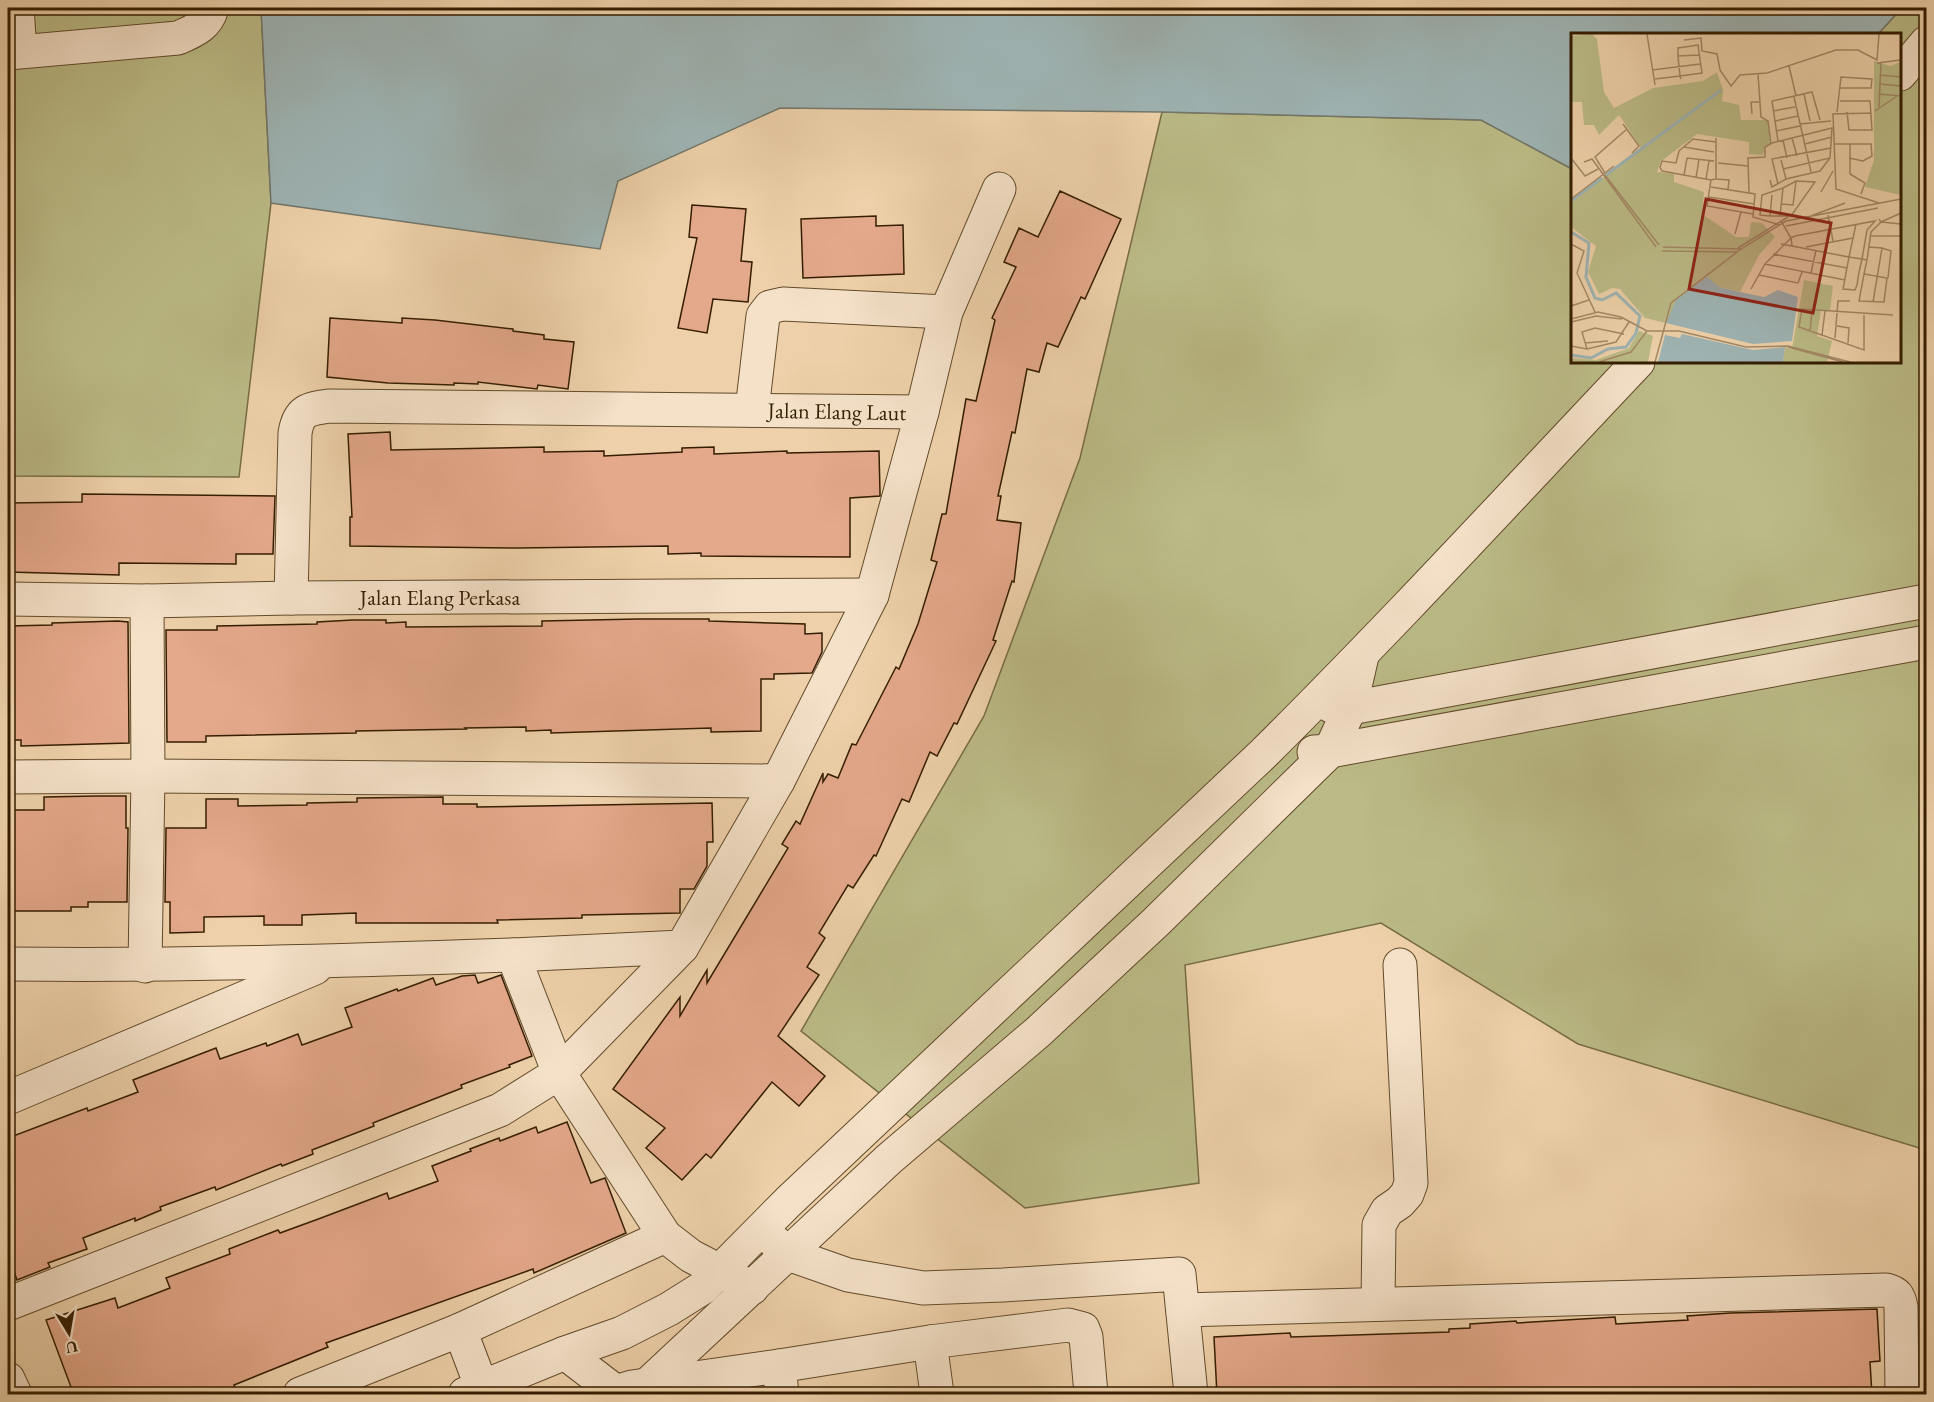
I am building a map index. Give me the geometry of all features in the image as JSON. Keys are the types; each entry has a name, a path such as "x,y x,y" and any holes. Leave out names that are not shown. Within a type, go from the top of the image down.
{"street":[{"path":"17,8 14,52 178,38 198,30 210,17 212,8"},
{"path":"1901,72 1926,43"},
{"path":"8,1304 500,1110 559,1073 682,947 778,781 872,595 922,412 946,312 999,189"},
{"path":"752,410 763,316 770,308 783,304 946,312"},
{"path":"460,1330 473,1391 565,1353 622,1333 669,1309 704,1287 796,1194 1314,704 1362,656 1637,363"},
{"name":"Jalan Elang Laut","path":"291,598 296,433 298,420 309,409 329,406 922,412"},
{"name":"Jalan Elang Perkasa","path":"8,599 147,601 291,598 872,595"},
{"path":"145,966 148,776 147,601"},
{"path":"1314,704 1350,708 1926,601"},
{"path":"1834,618 1841,657"},
{"path":"1264,753 1330,751 1926,642"},
{"path":"626,1391 752,1288 890,1159 1038,1032 1156,922 1330,751 1350,708 1362,656"},
{"path":"8,777 778,781"},
{"path":"8,964 145,966 331,962 682,947"},
{"path":"513,955 559,1073 665,1236 691,1256 752,1288"},
{"path":"8,1098 331,962"},
{"path":"1378,1305 1379,1225 1387,1211 1407,1194 1411,1183 1400,965"},
{"path":"761,1229 788,1254 848,1275 923,1288 1015,1285 1179,1274 1191,1395"},
{"path":"300,1395 460,1330 665,1236"},
{"path":"1183,1310 1886,1290 1899,1297 1901,1307 1902,1395"},
{"path":"565,1353 626,1391 781,1380 930,1341 1068,1325 1083,1329 1086,1337 1091,1395"},
{"path":"930,1341 937,1395"},
{"path":"8,1379 15,1395"}],"green space":[{"path":"8,8 261,8 271,203 239,477 8,476"},
{"path":"1902,8 1926,8 1926,1150 1578,1044 1381,923 1185,965 1199,1183 1025,1208 801,1031 984,716 1080,458 1162,112 1481,120 1571,168 1571,363 1901,363 1901,33 1879,33"}],"shaded area":[{"path":"261,8 1902,8 1879,33 1571,33 1571,168 1481,120 1162,112 780,108 618,181 600,249 271,203"}],"building":[{"path":"1060,191 1121,219 1085,299 1081,297 1058,347 1047,343 1039,372 1027,369 1015,433 1012,432 998,496 1001,496 997,520 1021,523 1014,582 1012,581 993,640 996,641 957,724 954,723 937,756 930,752 909,802 902,799 876,856 874,855 853,888 848,885 819,933 825,938 807,967 819,975 778,1036 825,1076 799,1106 772,1082 711,1158 706,1154 682,1180 646,1148 665,1128 613,1089 680,997 680,1016 707,970 707,983 788,848 782,844 796,821 800,824 823,773 823,782 828,774 838,778 852,744 856,745 896,667 899,669 918,624 937,562 931,560 942,514 946,514 966,399 976,401 995,320 992,318 1016,267 1004,262 1019,228 1038,237"},
{"path":"692,205 746,209 741,261 752,262 748,302 713,299 707,333 678,328 697,238 689,237"},
{"path":"876,216 876,226 903,225 904,274 803,278 801,219"},
{"path":"330,318 402,323 402,318 435,320 513,329 513,331 544,335 544,339 574,342 568,389 538,385 537,389 478,382 478,384 454,383 454,385 388,383 327,377"},
{"path":"390,432 391,450 544,447 544,452 604,451 604,456 682,452 682,448 714,447 714,454 879,451 880,496 850,498 850,557 701,556 701,553 668,554 668,546 518,548 350,546 350,517 352,517 348,434"},
{"path":"82,494 275,496 273,554 236,554 236,564 119,563 119,575 8,572 8,503 82,502"},
{"path":"709,619 709,621 805,624 805,634 822,633 822,652 812,673 774,674 774,679 761,679 761,731 711,732 711,728 551,733 551,730 526,731 526,727 465,728 206,736 206,742 167,742 166,630 217,630 217,626 317,624 317,622 353,620 406,622 406,627 542,626 542,621"},
{"path":"128,622 129,743 21,746 21,740 8,740 8,626"},
{"path":"126,796 127,902 88,902 88,907 71,907 71,911 8,911 8,866 12,866 11,810 44,810 44,797"},
{"path":"443,797 443,804 477,804 477,807 712,803 713,842 707,842 707,866 694,889 680,889 680,913 582,915 582,918 497,920 498,923 356,923 356,913 302,915 302,925 264,925 264,916 204,917 204,932 170,933 170,902 165,902 166,828 206,828 206,799 238,799 238,806 357,802 357,798"},
{"path":"475,975 478,983 501,975 532,1056 509,1065 510,1067 461,1085 462,1088 373,1123 374,1126 312,1150 313,1154 216,1190 215,1187 160,1207 161,1210 135,1221 135,1218 83,1238 87,1249 48,1263 50,1267 17,1280 8,1254 8,1138 87,1108 88,1111 138,1092 133,1080 216,1048 220,1059 266,1043 267,1046 298,1034 302,1045 352,1027 345,1008 433,978 436,985 462,976"},
{"path":"567,1122 591,1183 605,1178 626,1233 534,1273 533,1269 326,1343 328,1347 234,1385 237,1395 74,1395 46,1320 115,1298 118,1308 170,1288 166,1278 230,1254 229,1249 278,1230 280,1233 387,1193 389,1199 438,1181 432,1166 471,1151 470,1149 499,1138 500,1141 536,1127 538,1133"},
{"path":"1877,1309 1880,1361 1870,1362 1872,1395 1217,1395 1214,1337 1290,1333 1291,1337 1449,1332 1449,1329 1470,1328 1470,1324 1516,1321 1517,1323 1615,1317 1616,1324 1688,1320 1687,1316 1730,1313"}]}
